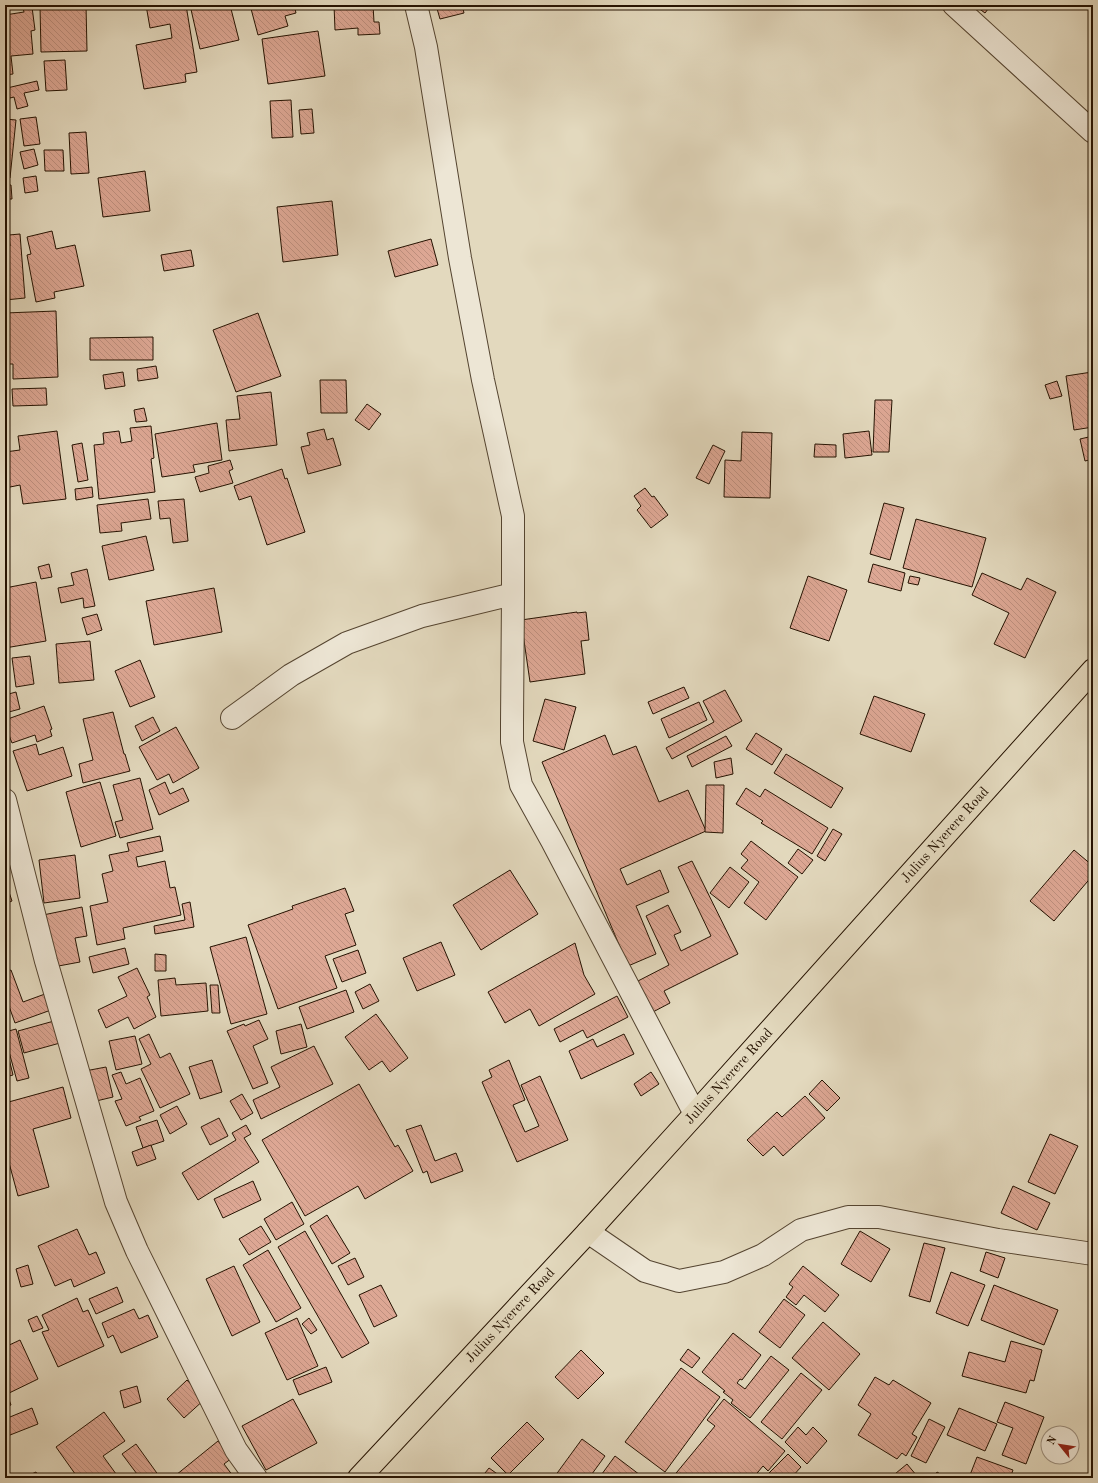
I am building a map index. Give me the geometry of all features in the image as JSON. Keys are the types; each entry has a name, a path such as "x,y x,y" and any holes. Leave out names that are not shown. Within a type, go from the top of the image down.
{"highway":[{"name":"Julius Nyerere Road","path":"359,1478 588,1232 1093,670"}],"street":[{"path":"416,5 426,48 460,258 481,372 513,516 512,742 521,785 552,841 695,1114"},
{"path":"954,5 1093,132"},
{"path":"232,718 291,675 346,643 422,616 513,594"},
{"path":"5,800 46,961 116,1202 137,1251 233,1443 256,1478"},
{"path":"588,1232 645,1271 679,1281 724,1272 763,1255 800,1230 848,1217 879,1217 998,1240 1093,1254"}],"building":[{"path":"86,5 87,51 41,52 40,6"},
{"path":"146,5 186,5 197,72 185,74 186,82 144,89 136,45 172,38 170,24 150,28"},
{"path":"190,5 230,5 239,40 200,49"},
{"path":"250,5 294,5 296,13 285,16 288,26 258,35"},
{"path":"334,5 373,5 374,22 379,22 380,34 358,35 358,28 335,30"},
{"path":"436,5 462,5 464,13 440,19"},
{"path":"974,5 991,5 985,13"},
{"path":"32,7 35,30 31,31 33,54 11,56 13,74 5,75 5,15 24,12 23,8"},
{"path":"318,31 325,76 268,84 262,39"},
{"path":"65,60 67,90 46,91 44,61"},
{"path":"37,81 39,90 24,93 28,106 17,109 14,97 10,98 7,88"},
{"path":"291,100 293,137 272,138 270,101"},
{"path":"312,109 314,133 301,134 299,110"},
{"path":"36,117 40,144 24,146 20,119"},
{"path":"5,119 16,120 10,178 5,177"},
{"path":"86,132 89,173 71,174 69,133"},
{"path":"34,149 38,165 24,169 20,152"},
{"path":"44,150 63,150 64,171 45,171"},
{"path":"145,171 150,211 103,217 98,178"},
{"path":"36,176 38,191 25,193 23,178"},
{"path":"5,185 11,185 12,199 5,199"},
{"path":"332,201 338,255 283,262 277,207"},
{"path":"52,231 56,249 75,245 84,286 54,292 55,298 36,302 27,255 31,254 27,237"},
{"path":"20,234 25,298 5,300 5,246 10,246 9,235"},
{"path":"431,239 438,265 395,277 388,251"},
{"path":"191,250 194,266 164,271 161,255"},
{"path":"56,311 58,377 13,379 13,364 5,364 5,313"},
{"path":"258,313 281,376 236,392 213,330"},
{"path":"153,337 153,360 90,360 90,338"},
{"path":"156,366 158,378 138,381 137,369"},
{"path":"123,372 125,386 105,389 103,375"},
{"path":"1092,372 1093,427 1074,430 1066,376"},
{"path":"320,380 346,380 347,413 321,413"},
{"path":"1057,381 1062,396 1050,399 1045,385"},
{"path":"46,388 47,405 13,406 12,389"},
{"path":"271,392 277,445 229,451 226,420 240,419 237,396"},
{"path":"875,400 892,400 889,452 873,452"},
{"path":"367,404 381,414 369,430 355,420"},
{"path":"144,408 147,421 136,422 134,410"},
{"path":"217,423 222,460 193,465 195,472 162,477 155,434"},
{"path":"151,426 154,458 151,459 155,492 99,499 94,445 104,444 103,433 119,431 121,443 132,441 130,428"},
{"path":"324,429 327,440 333,438 341,465 308,474 301,447 310,445 307,433"},
{"path":"57,431 66,499 23,504 20,485 5,488 5,452 20,450 18,436"},
{"path":"869,431 872,455 845,458 843,434"},
{"path":"742,432 772,433 770,498 724,497 725,460 741,461"},
{"path":"1093,436 1093,459 1085,461 1080,439"},
{"path":"82,443 88,480 78,482 72,445"},
{"path":"815,444 836,445 836,457 814,457"},
{"path":"713,445 725,451 709,484 696,478"},
{"path":"230,460 233,469 229,471 233,483 200,492 195,477 209,473 208,466"},
{"path":"282,469 285,479 287,478 305,532 267,545 251,496 239,500 234,486"},
{"path":"92,487 93,497 76,500 75,489"},
{"path":"645,488 652,497 654,496 668,515 651,528 637,510 641,506 634,496"},
{"path":"148,499 151,519 121,523 122,531 100,533 97,505"},
{"path":"184,499 188,541 173,543 170,518 160,519 158,501"},
{"path":"884,503 904,508 890,560 870,554"},
{"path":"916,519 986,538 972,587 903,568"},
{"path":"146,536 154,570 109,580 102,546"},
{"path":"49,564 52,577 41,579 38,567"},
{"path":"873,564 905,573 901,591 868,582"},
{"path":"87,569 95,606 84,608 83,598 61,603 58,588 74,585 71,573"},
{"path":"982,573 1021,590 1027,578 1056,592 1025,658 994,644 1009,613 972,595"},
{"path":"808,576 847,590 829,641 790,628"},
{"path":"910,576 920,578 918,585 908,583"},
{"path":"36,582 46,641 5,648 5,588"},
{"path":"214,588 222,632 154,645 146,601"},
{"path":"586,612 589,640 581,641 585,674 530,682 521,620"},
{"path":"97,614 102,630 87,635 82,618"},
{"path":"90,641 94,680 59,683 56,644"},
{"path":"30,656 34,684 16,687 12,658"},
{"path":"140,660 155,697 130,707 115,671"},
{"path":"684,687 689,698 653,714 648,702"},
{"path":"725,690 742,721 672,759 666,748 714,722 703,701"},
{"path":"16,692 20,709 5,713 5,695"},
{"path":"874,696 925,714 911,752 860,734"},
{"path":"545,699 576,707 564,750 533,741"},
{"path":"699,702 707,720 669,738 661,719"},
{"path":"44,706 52,729 50,730 52,736 37,742 35,735 12,743 5,725 5,720"},
{"path":"113,712 130,771 83,783 79,764 93,760 83,719"},
{"path":"153,717 160,731 142,741 135,726"},
{"path":"176,727 199,768 173,783 169,774 157,780 139,747"},
{"path":"756,733 782,749 772,765 746,749"},
{"path":"605,735 613,755 636,746 659,802 688,790 706,831 620,869 627,885 660,870 669,892 636,906 656,954 628,966 542,762"},
{"path":"726,736 732,746 692,767 687,756"},
{"path":"36,744 39,755 63,747 72,776 27,791 13,751"},
{"path":"786,754 843,788 831,808 774,773"},
{"path":"731,758 733,774 716,778 714,762"},
{"path":"140,778 153,829 120,838 115,822 123,820 113,785"},
{"path":"100,782 116,836 81,847 66,792"},
{"path":"165,782 170,794 183,788 189,801 159,815 149,790"},
{"path":"706,785 724,785 723,833 705,832"},
{"path":"746,788 760,797 765,789 828,828 812,854 761,823 763,821 736,804"},
{"path":"833,829 842,834 825,861 817,856"},
{"path":"160,836 163,851 136,857 138,867 165,861 170,888 175,887 181,915 123,928 125,939 97,945 90,906 108,902 102,874 113,871 109,855 129,851 127,843"},
{"path":"751,841 798,877 766,920 744,903 759,882 741,868 748,860 741,854"},
{"path":"798,849 813,860 802,874 788,863"},
{"path":"1074,850 1093,866 1093,875 1054,921 1030,901"},
{"path":"75,855 80,898 44,903 39,860"},
{"path":"692,861 738,954 664,991 670,1003 651,1013 636,982 669,965 646,916 668,905 681,932 674,935 681,951 711,936 678,867"},
{"path":"730,867 749,882 729,908 710,893"},
{"path":"510,870 538,914 481,950 453,905"},
{"path":"5,880 12,901 5,904"},
{"path":"345,888 354,911 345,914 356,945 325,956 337,988 278,1009 248,925 293,909 292,906"},
{"path":"190,902 194,927 155,934 154,926 185,920 182,904"},
{"path":"82,907 87,936 75,938 80,962 53,967 43,915"},
{"path":"246,937 267,1014 231,1024 210,947"},
{"path":"441,942 455,975 417,991 403,958"},
{"path":"575,943 584,975 595,994 539,1026 530,1009 505,1023 488,992"},
{"path":"125,948 129,964 93,973 89,957"},
{"path":"358,950 366,973 342,982 333,959"},
{"path":"155,954 166,955 166,971 155,971"},
{"path":"137,968 150,995 147,997 156,1017 134,1029 128,1017 106,1028 98,1010 127,996 118,977"},
{"path":"11,970 23,1002 45,994 51,1010 15,1023 5,995 5,972"},
{"path":"175,978 176,985 206,983 208,1011 161,1016 158,980"},
{"path":"370,984 379,1001 363,1009 355,992"},
{"path":"210,985 218,985 220,1013 212,1013"},
{"path":"346,990 354,1012 307,1029 299,1007"},
{"path":"617,996 628,1017 587,1038 583,1030 560,1042 554,1029"},
{"path":"376,1014 408,1058 390,1072 382,1061 369,1070 345,1037"},
{"path":"259,1020 268,1039 253,1046 268,1083 253,1089 227,1031"},
{"path":"54,1021 60,1043 24,1053 18,1031"},
{"path":"301,1024 307,1047 281,1054 276,1031"},
{"path":"16,1029 29,1078 17,1081 5,1037 5,1032"},
{"path":"149,1034 160,1058 170,1053 190,1094 160,1108 141,1069 151,1064 139,1039"},
{"path":"624,1034 634,1054 581,1079 569,1051 593,1039 597,1047"},
{"path":"135,1036 142,1064 116,1070 109,1041"},
{"path":"5,1042 13,1075 5,1077"},
{"path":"314,1046 333,1084 261,1119 253,1100 280,1087 271,1067"},
{"path":"212,1060 222,1092 200,1099 189,1067"},
{"path":"509,1060 525,1100 513,1105 525,1132 539,1126 521,1085 540,1076 568,1140 517,1162 482,1082 492,1077 489,1070"},
{"path":"106,1067 113,1097 92,1102 85,1071"},
{"path":"121,1072 126,1084 140,1078 154,1111 139,1117 141,1120 126,1126 115,1101 122,1099 112,1075"},
{"path":"651,1072 659,1084 641,1096 634,1084"},
{"path":"822,1080 840,1098 827,1111 809,1094"},
{"path":"359,1084 395,1147 398,1145 413,1171 365,1199 358,1186 305,1216 262,1140"},
{"path":"63,1087 71,1118 33,1129 49,1187 18,1196 5,1148 5,1103"},
{"path":"242,1094 253,1113 241,1120 230,1101"},
{"path":"805,1096 825,1118 783,1156 774,1146 763,1156 747,1140 777,1112 782,1117"},
{"path":"177,1106 187,1124 170,1134 160,1115"},
{"path":"219,1118 228,1136 210,1145 201,1127"},
{"path":"157,1120 164,1141 143,1148 136,1127"},
{"path":"246,1125 251,1134 244,1138 259,1162 198,1200 182,1173 236,1140 232,1133"},
{"path":"421,1125 435,1161 456,1153 463,1171 431,1183 427,1171 423,1173 406,1130"},
{"path":"1050,1134 1078,1146 1055,1194 1028,1182"},
{"path":"151,1145 156,1159 137,1166 132,1152"},
{"path":"253,1181 261,1200 223,1218 214,1199"},
{"path":"1013,1186 1050,1203 1037,1230 1001,1213"},
{"path":"292,1202 304,1224 276,1240 264,1219"},
{"path":"327,1215 350,1253 332,1264 310,1226"},
{"path":"261,1226 271,1242 249,1255 239,1239"},
{"path":"77,1229 89,1255 96,1252 105,1273 74,1287 71,1279 55,1286 38,1246"},
{"path":"305,1231 369,1343 342,1358 278,1247"},
{"path":"860,1231 890,1249 871,1282 841,1264"},
{"path":"924,1243 945,1248 930,1302 909,1296"},
{"path":"268,1250 301,1308 276,1322 243,1265"},
{"path":"986,1252 1005,1258 998,1278 980,1271"},
{"path":"355,1258 364,1277 348,1285 338,1266"},
{"path":"28,1265 33,1284 21,1287 16,1269"},
{"path":"234,1266 260,1322 232,1336 206,1279"},
{"path":"803,1266 839,1295 825,1312 804,1295 796,1305 786,1297 793,1287 789,1284"},
{"path":"951,1272 985,1285 968,1326 936,1313"},
{"path":"381,1285 397,1316 374,1327 359,1295"},
{"path":"994,1285 1058,1310 1044,1345 981,1320"},
{"path":"117,1287 123,1302 96,1314 89,1299"},
{"path":"77,1298 83,1312 88,1310 104,1346 58,1367 42,1332 49,1330 42,1315"},
{"path":"784,1299 805,1315 780,1348 759,1332"},
{"path":"134,1309 139,1319 148,1315 158,1337 121,1353 113,1335 108,1338 102,1323"},
{"path":"37,1316 43,1328 33,1332 28,1320"},
{"path":"297,1318 318,1366 287,1380 265,1333"},
{"path":"309,1318 317,1330 311,1334 302,1324"},
{"path":"823,1322 860,1354 829,1390 792,1358"},
{"path":"733,1333 761,1355 742,1380 740,1379 737,1383 745,1389 771,1356 789,1370 750,1418 731,1403 733,1400 723,1392 725,1391 702,1372"},
{"path":"20,1340 38,1379 5,1395 5,1347"},
{"path":"1011,1341 1042,1350 1034,1381 1030,1380 1026,1393 962,1376 969,1352 1005,1362"},
{"path":"688,1349 700,1358 692,1368 680,1360"},
{"path":"581,1350 604,1373 578,1399 555,1377"},
{"path":"326,1367 332,1382 299,1395 293,1380"},
{"path":"681,1368 720,1397 665,1472 625,1442"},
{"path":"801,1373 822,1390 782,1439 761,1422"},
{"path":"875,1377 889,1385 893,1380 931,1403 912,1434 917,1437 906,1456 902,1453 897,1459 858,1435 871,1414 858,1405"},
{"path":"187,1380 205,1399 184,1418 167,1399"},
{"path":"137,1386 141,1402 124,1408 120,1391"},
{"path":"8,1397 11,1405 5,1407 5,1398"},
{"path":"293,1399 317,1443 266,1470 242,1426"},
{"path":"724,1399 785,1451 768,1471 763,1466 753,1478 672,1478 715,1426 707,1420"},
{"path":"1005,1402 1044,1417 1026,1464 1002,1455 1013,1428 997,1422"},
{"path":"32,1408 38,1424 5,1437 5,1419"},
{"path":"959,1408 997,1424 985,1451 947,1435"},
{"path":"104,1412 125,1441 103,1456 119,1478 78,1478 56,1447"},
{"path":"929,1419 945,1427 926,1463 911,1456"},
{"path":"527,1422 544,1439 508,1475 491,1458"},
{"path":"798,1427 806,1435 813,1427 827,1441 807,1464 785,1442"},
{"path":"582,1439 605,1456 589,1478 557,1478 555,1476"},
{"path":"218,1441 232,1458 224,1464 233,1476 231,1478 178,1478 176,1475"},
{"path":"136,1444 159,1476 156,1478 140,1478 122,1454"},
{"path":"788,1454 801,1467 791,1478 764,1478"},
{"path":"615,1456 644,1478 599,1478"},
{"path":"977,1457 1013,1470 1010,1478 978,1478 970,1475"},
{"path":"907,1464 917,1476 914,1478 890,1478"},
{"path":"489,1468 503,1478 481,1478"},
{"path":"36,1472 39,1478 23,1478"},
{"path":"937,1472 947,1478 933,1478"}]}
